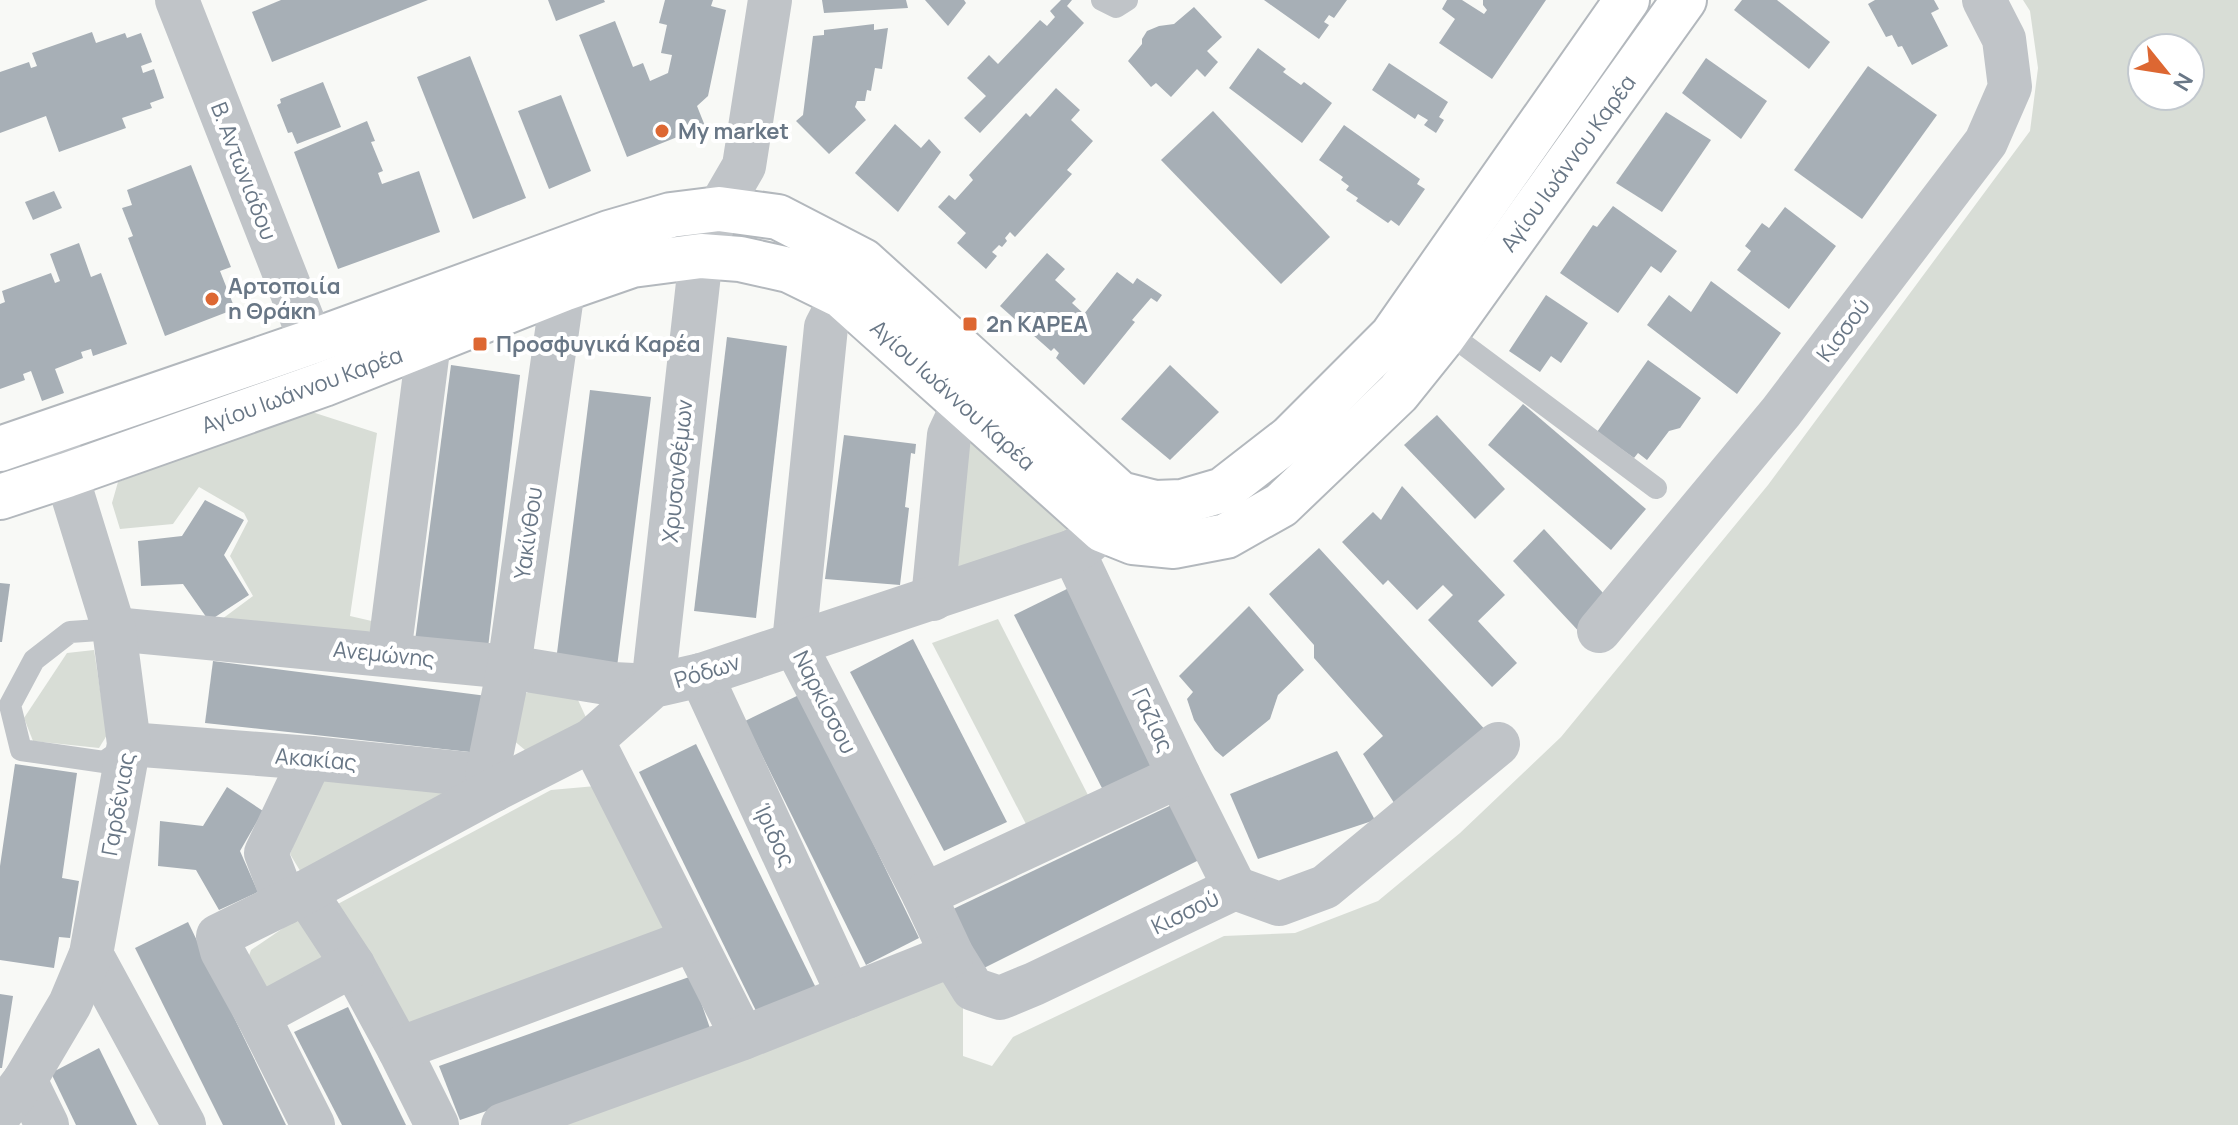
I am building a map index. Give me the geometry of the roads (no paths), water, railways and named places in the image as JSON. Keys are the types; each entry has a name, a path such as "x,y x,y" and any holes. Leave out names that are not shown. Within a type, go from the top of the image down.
{"street":[{"name":"Β. Αντωνιάδου","path":"177,0 327,382"},
{"name":"Χρυσανθέμων","path":"653,686 701,256 719,209 744,166 770,0"},
{"name":"Αγίου Ιωάννου Καρέα","path":"1099,525 1155,503 1182,502 1223,490 1290,438 1392,336 1627,0"},
{"name":"Αγίου Ιωάννου Καρέα","path":"0,497 327,382 632,265 701,256 740,259 789,270 842,296 1099,525 1133,542 1174,546 1226,536 1281,505 1398,393 1447,332 1684,0"},
{"name":"Κισσού","path":"1599,631 1781,412 1986,142 2010,87 2004,39 1984,0"},
{"name":"Αγίου Ιωάννου Καρέα","path":"0,449 311,342 609,233 671,215 719,209 778,217 863,261 1099,525"},
{"name":"Υακίνθου","path":"490,783 563,289"},
{"name":"Ναρκίσσου","path":"842,296 826,327 794,643 963,972"},
{"path":"389,654 429,342"},
{"path":"933,599 949,435 963,405"},
{"name":"Γαρδένιας","path":"12,1097 70,1004 91,954 129,744 114,629 53,430"},
{"name":"Ρόδων","path":"258,1016 222,951 218,936 295,898 490,783 592,740 653,686 701,675 933,599 1099,525"},
{"name":"Γαζίας","path":"1099,525 1179,776 1235,888"},
{"name":"Ανεμώνης","path":"114,629 389,654 509,667 613,684 653,686"},
{"name":"Ίριδος","path":"701,675 849,996"},
{"path":"592,740 743,1038"},
{"name":"Ακακίας","path":"129,744 311,758 490,783"},
{"name":"Κισσού","path":"503,1125 849,996 963,972 1000,998 1235,888 1279,904 1325,887 1498,744"},
{"path":"311,758 266,853 295,898 353,965 437,1125"},
{"path":"924,895 1179,776"},
{"path":"399,1049 692,940"},
{"path":"91,954 184,1125"},
{"path":"313,1125 258,1016 353,965"},
{"path":"12,1097 47,1125"}],"lane":[{"path":"1102,0 1116,7 1127,0"},
{"path":"1447,332 1656,488"},
{"path":"114,629 70,632 34,660 10,705 21,750 104,762 129,744"}],"place":[{"name":"My market","path":"662,131"},
{"name":"Αρτοποιία η Θράκη","path":"212,299"},
{"name":"2η ΚΑΡΕΑ","path":"970,324"},
{"name":"Προσφυγικά Καρέα","path":"480,344"}]}
